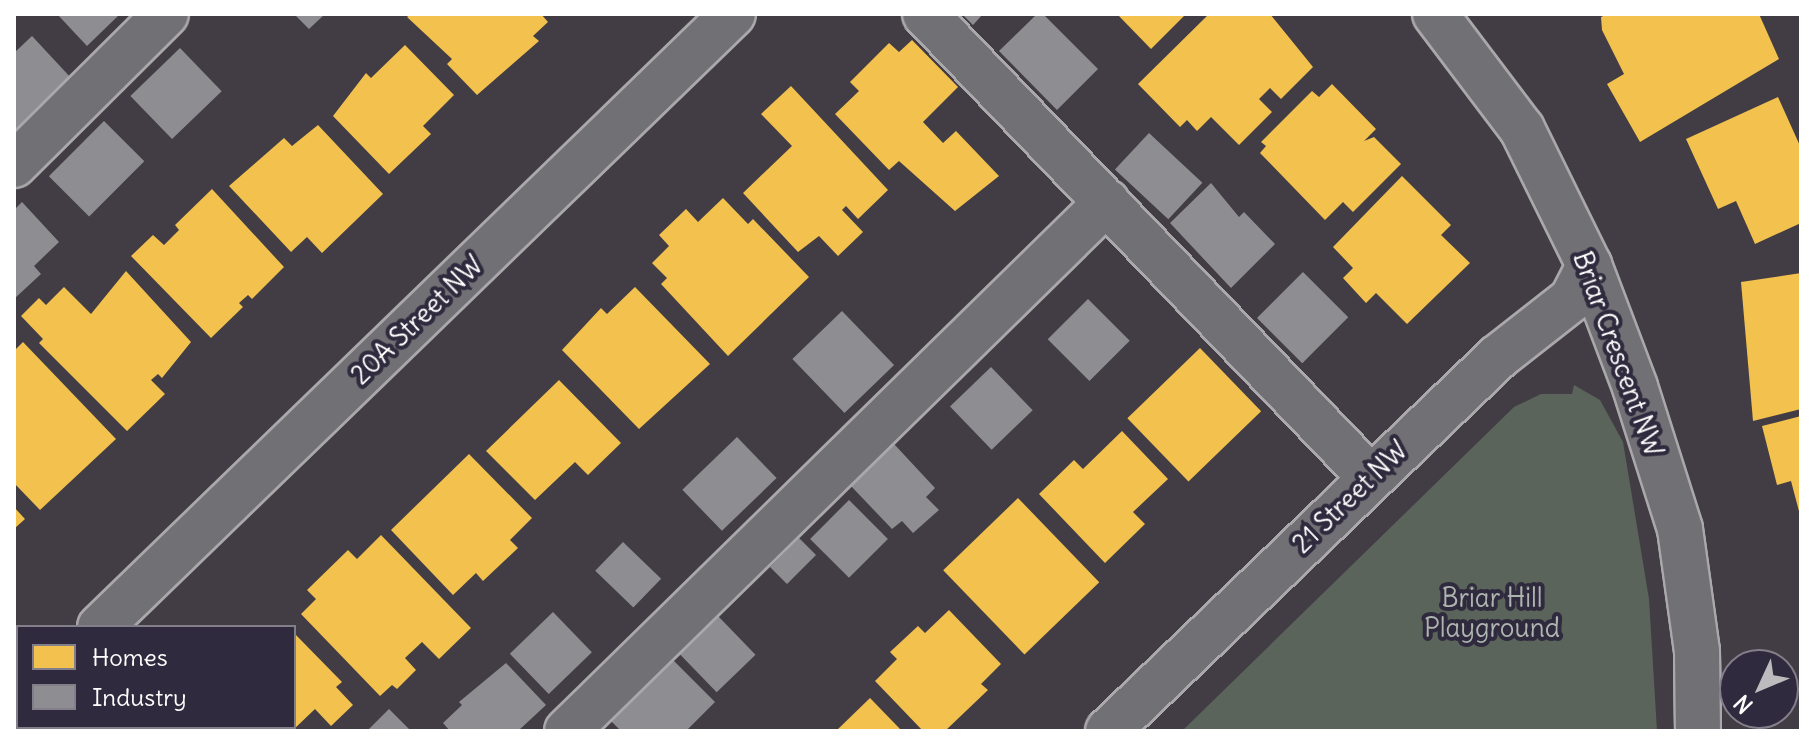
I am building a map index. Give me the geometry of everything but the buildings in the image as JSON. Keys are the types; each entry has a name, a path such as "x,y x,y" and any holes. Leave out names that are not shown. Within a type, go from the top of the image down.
{"street":[{"path":"14,165 166,14"},
{"name":"20A Street NW","path":"102,625 733,14"},
{"path":"925,14 1370,477"},
{"name":"Briar Crescent NW","path":"1435,14 1522,129 1589,265 1680,529 1697,651 1698,731"},
{"path":"567,731 1107,202"},
{"name":"21 Street NW","path":"1108,731 1498,357 1572,299 1589,265"}],"green space":[{"name":"Briar Hill Playground","path":"1574,385 1600,400 1623,442 1649,599 1657,731 1182,731 1514,407 1541,394 1572,394"}]}
